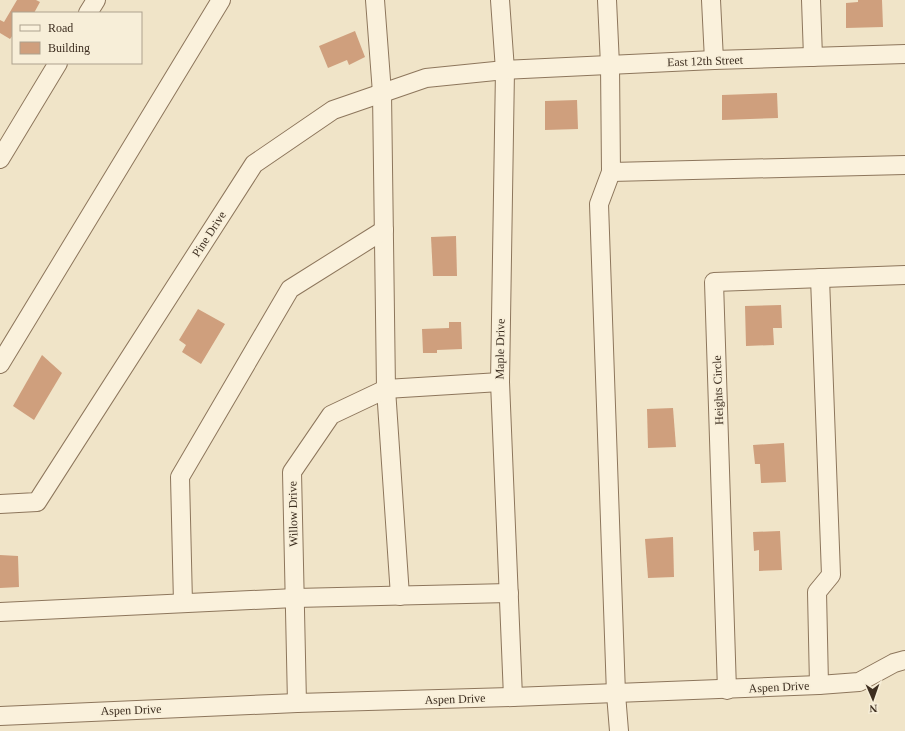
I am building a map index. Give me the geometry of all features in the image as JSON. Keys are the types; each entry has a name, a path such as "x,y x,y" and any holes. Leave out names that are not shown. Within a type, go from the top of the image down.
{"street":[{"path":"89,12 96,0"},
{"path":"0,364 221,0"},
{"path":"375,0 382,93 386,389 400,596"},
{"name":"Maple Drive","path":"500,0 505,70 500,382 513,697"},
{"path":"607,0 610,65 611,172 599,204 616,694 619,731"},
{"path":"711,0 714,60"},
{"path":"811,0 813,57"},
{"name":"East 12th Street","path":"505,70 714,60 905,54"},
{"path":"0,159 57,64"},
{"name":"Pine Drive","path":"0,504 37,502 254,164 333,110 426,78 505,70"},
{"path":"611,172 905,165"},
{"path":"183,604 180,477 290,289 384,230"},
{"name":"Heights Circle","path":"727,690 714,282 905,275"},
{"path":"819,685 817,592 831,575 820,278"},
{"name":"Willow Drive","path":"297,703 292,472 331,415 386,389 500,382"},
{"path":"0,612 295,598 509,593"},
{"name":"Aspen Drive","path":"0,716 297,703 616,694 819,685 859,682 894,663 905,660"}],"building":[{"path":"17,0 36,0 40,2 35,12 12,12 12,36 10,39 0,33 0,20 4,22"},
{"path":"858,0 882,0 883,27 846,28 846,3 858,2"},
{"path":"355,31 365,57 349,65 347,60 328,68 319,46"},
{"path":"777,93 778,118 722,120 722,95"},
{"path":"577,100 578,129 545,130 545,101"},
{"path":"456,236 457,276 433,276 431,237"},
{"path":"781,305 782,328 773,328 774,345 746,346 745,306"},
{"path":"198,309 225,324 201,364 182,352 186,345 179,340"},
{"path":"449,322 461,322 462,349 437,350 437,353 423,353 422,329 449,328"},
{"path":"42,355 62,373 34,420 13,406"},
{"path":"673,408 676,447 648,448 647,409"},
{"path":"784,443 786,482 761,483 760,464 755,464 753,445"},
{"path":"780,531 782,570 759,571 759,550 754,551 753,532"},
{"path":"673,537 674,577 648,578 645,539"},
{"path":"0,555 18,556 19,587 0,588"}]}
